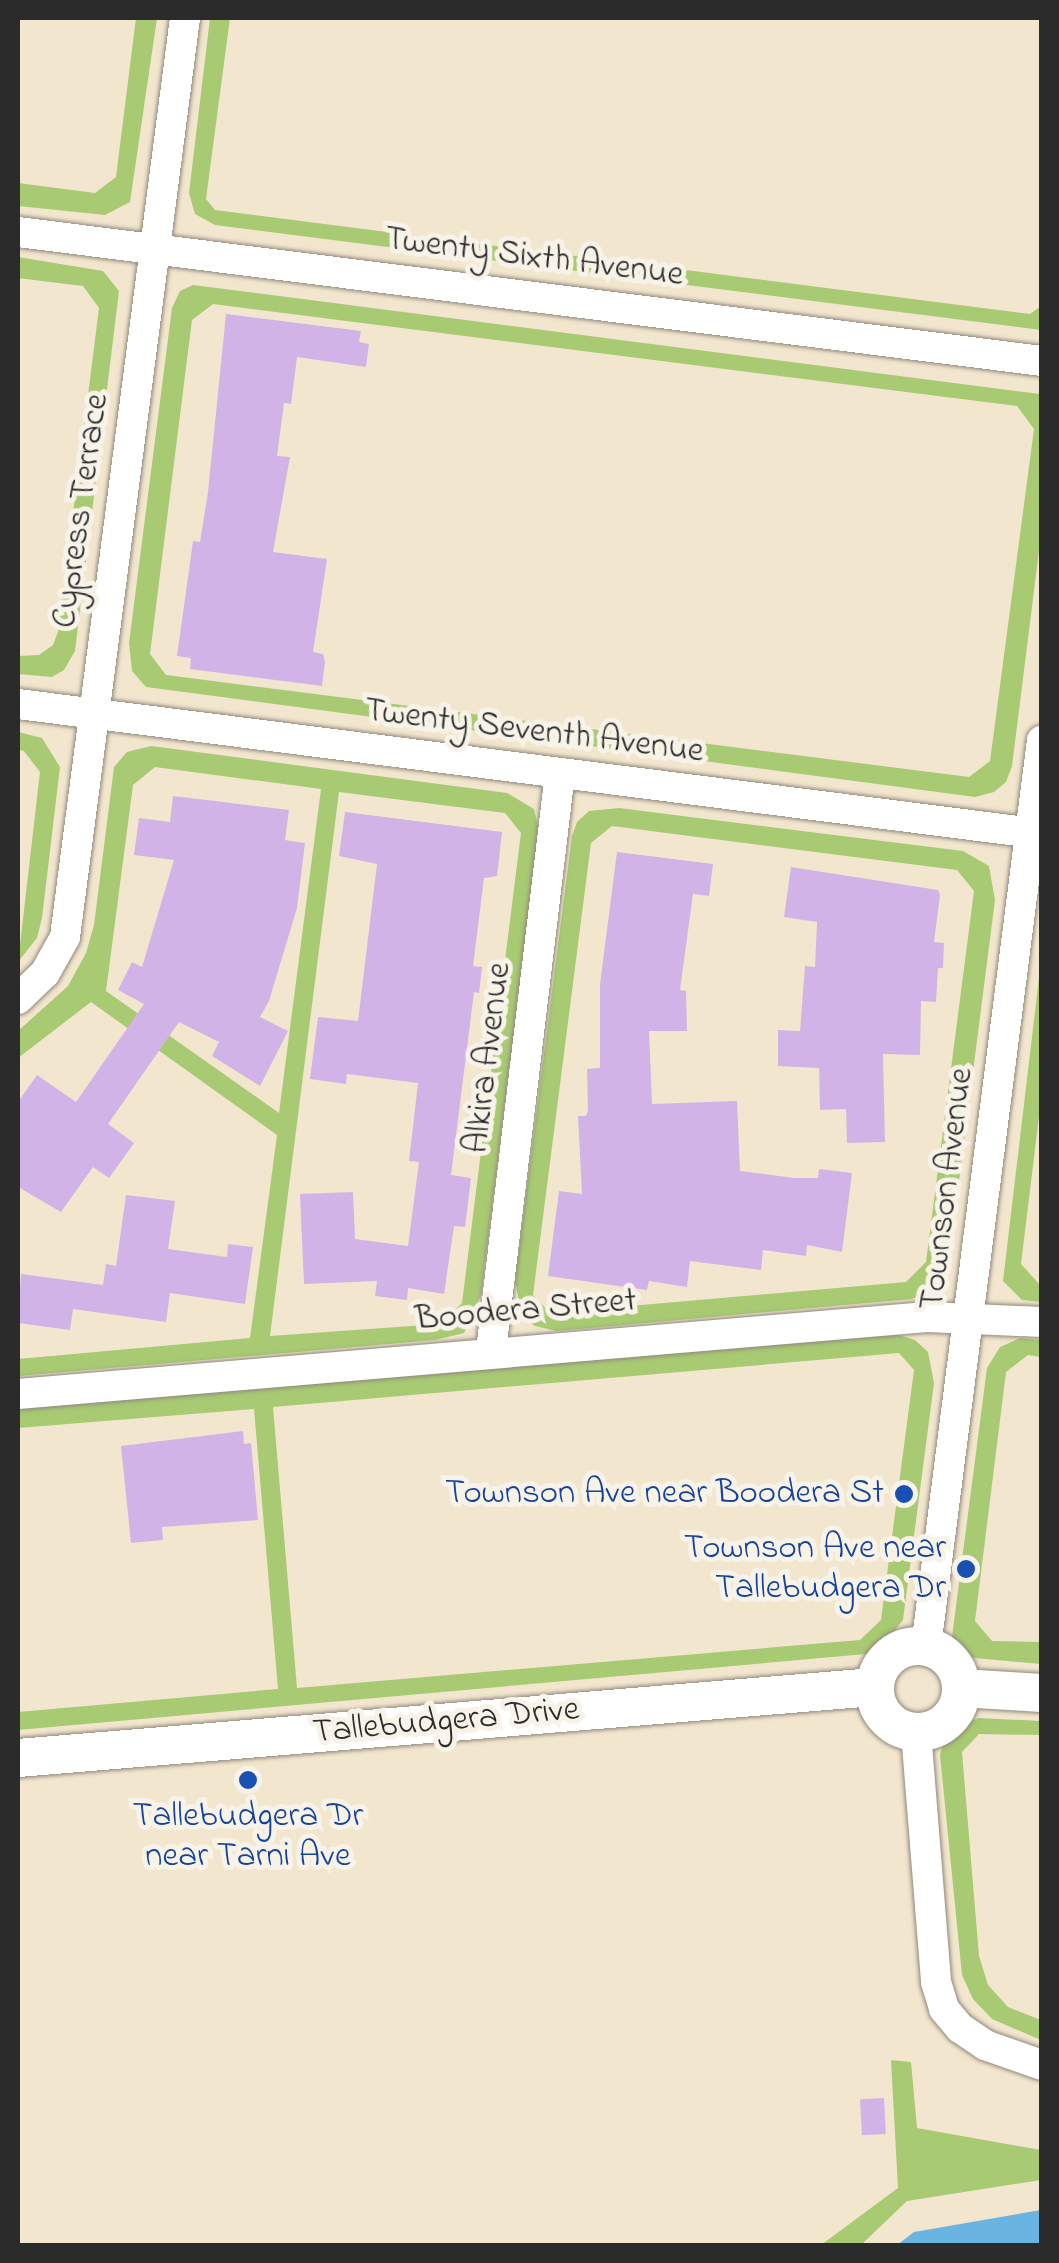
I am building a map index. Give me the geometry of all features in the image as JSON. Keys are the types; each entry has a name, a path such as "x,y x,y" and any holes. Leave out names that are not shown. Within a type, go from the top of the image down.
{"street":[{"name":"Cypress Terrace","path":"18,999 45,972 65,937 185,18"},
{"name":"Twenty Sixth Avenue","path":"18,232 1042,362"},
{"name":"Twenty Seventh Avenue","path":"18,704 1036,833"},
{"name":"Townson Avenue","path":"926,1647 1036,833 1042,740"},
{"name":"Alkira Avenue","path":"491,1351 560,773"},
{"name":"Boodera Street","path":"18,1394 491,1351 970,1316 1042,1322"},
{"path":"912,1646 926,1647 951,1662 961,1688 952,1714 930,1730 916,1732 902,1730 882,1713 875,1687 886,1660 912,1646"},
{"name":"Tallebudgera Drive","path":"18,1758 875,1687"},
{"path":"961,1688 1042,1693"},
{"path":"916,1732 936,1982 944,2008 960,2028 985,2046 1042,2065"}],"green space":[{"path":"136,18 157,18 130,202 105,215 18,206 18,183 95,193 116,177"},
{"path":"210,18 230,18 206,199 215,210 1030,314 1041,306 1041,330 215,225 195,214 189,193"},
{"path":"18,257 103,271 119,291 75,651 64,670 52,677 18,674 18,656 39,655 53,645 58,632 99,308 83,286 18,278"},
{"path":"193,285 1040,394 1041,535 1012,766 1006,782 994,792 975,797 146,687 132,671 129,643 172,308 180,291","holes":["213,304 1017,406 1034,429 990,761 969,777 166,675 150,654 192,320"]},
{"path":"18,732 42,738 60,767 42,918 37,938 18,962 40,772 24,751 18,750"},
{"path":"151,746 507,793 534,809 539,831 481,1295 464,1333 435,1340 18,1376 18,1359 250,1338 277,1135 91,1002 18,1058 18,1031 68,986 86,953 94,925 114,767 127,752","holes":["155,767 321,789 279,1113 106,991 133,785","339,792 505,813 521,833 462,1303 440,1324 270,1336"]},
{"path":"619,808 963,851 989,866 995,900 948,1267 936,1289 912,1299 557,1331 535,1326 522,1316 515,1281 572,836 577,822 589,811","holes":["612,826 957,870 974,891 926,1262 906,1282 550,1313 533,1295 591,843"]},
{"path":"1041,961 1041,1100 1021,1264 1041,1286 1041,1302 1022,1300 1003,1281"},
{"path":"898,1335 915,1340 928,1352 934,1383 903,1620 877,1653 18,1730 18,1712 278,1689 254,1409 18,1428 18,1407","holes":["899,1353 914,1370 881,1620 860,1640 297,1688 273,1407"]},
{"path":"1020,1338 1041,1340 1041,1357 1028,1355 1006,1372 975,1621 992,1641 1041,1642 1041,1664 964,1657 952,1637 987,1368 1000,1347"},
{"path":"979,1718 1041,1721 1041,1735 979,1734 962,1752 979,1956 988,1985 1008,2007 1041,2020 1041,2040 992,2019 973,1999 962,1975 940,1755 943,1743 956,1726"},
{"path":"891,2060 911,2062 917,2128 1041,2150 1041,2180 907,2201 861,2245 821,2245 898,2188"}],"water":[{"path":"1041,2210 1041,2245 897,2245 914,2232"}],"building":[{"path":"226,314 361,331 359,342 369,344 366,367 297,357 291,404 284,403 277,456 290,457 273,552 327,559 313,652 323,654 322,686 190,669 191,658 177,656 193,541 200,542 208,492"},
{"path":"173,796 289,810 285,840 305,843 297,908 269,1001 260,1017 288,1031 260,1086 212,1056 219,1042 179,1022 108,1124 134,1143 109,1178 93,1167 61,1212 18,1187 18,1102 37,1075 76,1102 144,1004 118,990 132,962 142,967 174,860 134,855 139,818 170,822"},
{"path":"345,812 502,832 497,876 484,878 473,966 482,967 479,993 474,992 451,1175 471,1178 465,1227 454,1226 444,1294 408,1288 407,1300 375,1296 377,1281 304,1284 300,1194 353,1192 355,1239 408,1246 419,1162 409,1161 418,1083 347,1074 346,1084 310,1079 318,1017 358,1021 377,864 339,856"},
{"path":"617,852 713,864 709,896 693,894 680,990 686,991 687,1031 649,1031 652,1104 737,1101 740,1171 794,1178 818,1178 819,1169 852,1173 842,1252 807,1245 806,1256 763,1250 761,1270 690,1261 687,1287 649,1281 647,1290 548,1276 559,1191 582,1194 578,1116 586,1116 588,1110 587,1069 600,1068 600,984"},
{"path":"791,867 938,890 940,895 934,942 944,943 943,968 938,968 936,1002 921,1001 920,1055 883,1054 885,1142 847,1143 846,1109 820,1110 819,1068 778,1066 778,1030 800,1031 805,966 815,967 817,922 784,917"},
{"path":"126,1195 175,1201 168,1249 227,1257 228,1244 253,1247 245,1304 170,1293 166,1322 73,1309 70,1330 18,1323 21,1274 103,1285 106,1264 116,1266"},
{"path":"243,1431 244,1444 251,1443 258,1520 162,1527 163,1540 131,1543 121,1446"},
{"path":"884,2098 886,2134 862,2135 860,2099"}],"place":[{"name":"Townson Ave near Boodera St","path":"904,1494"},
{"name":"Townson Ave near Tallebudgera Dr","path":"966,1569"},
{"name":"Tallebudgera Dr near Tarni Ave","path":"248,1780"}]}
